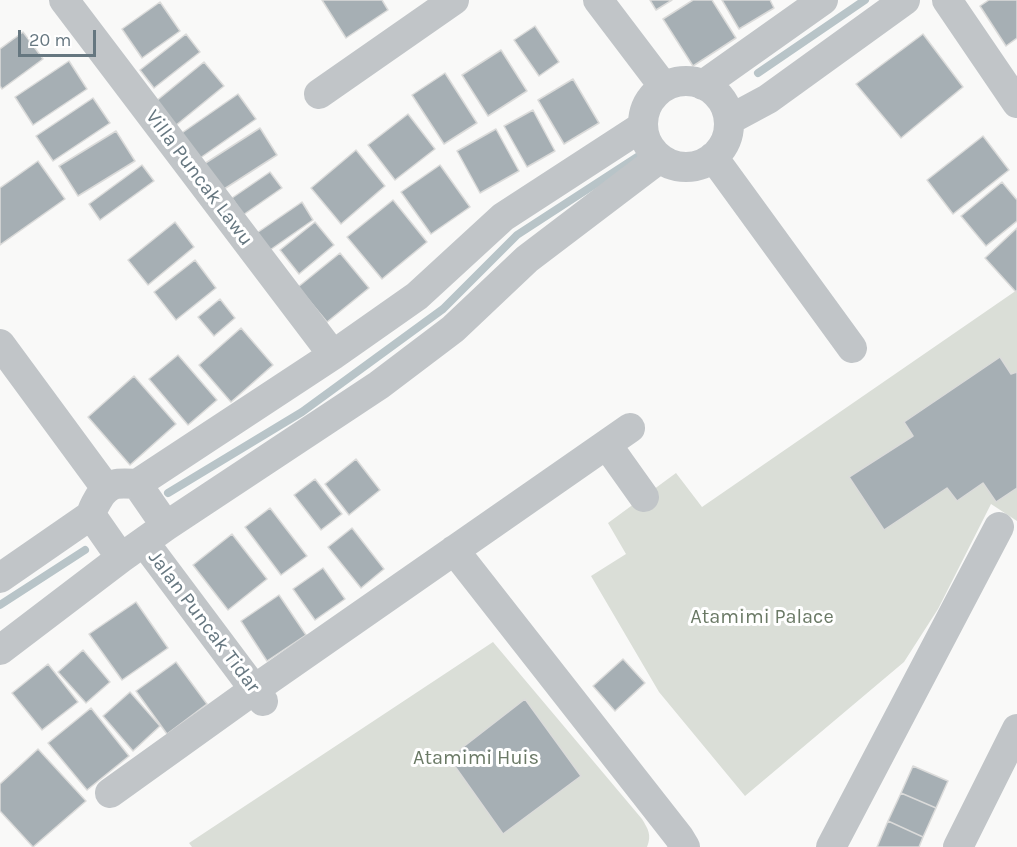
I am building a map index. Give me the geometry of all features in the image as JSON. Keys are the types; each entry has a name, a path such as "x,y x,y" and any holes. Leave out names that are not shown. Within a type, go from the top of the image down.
{"street":[{"name":"Villa Puncak Lawu","path":"64,0 333,355"},
{"path":"319,94 454,0"},
{"path":"598,0 664,87"},
{"path":"703,85 824,0"},
{"path":"729,120 768,99 905,0"},
{"path":"947,0 1017,103"},
{"path":"679,82 695,82 713,91 721,99 729,120 728,130 725,141 713,157 692,167 681,167 669,164 651,149 645,138 644,115 648,104 664,87 679,82"},
{"path":"0,578 91,515 106,488 115,484 137,484 333,355 417,296 503,217 643,126"},
{"path":"713,157 852,348"},
{"path":"0,650 144,542 379,385 453,329 527,259 660,158"},
{"path":"0,344 106,488"},
{"path":"110,793 259,695 454,550 619,437 644,497"},
{"path":"137,484 144,542"},
{"path":"91,515 144,542"},
{"path":"831,847 999,527"},
{"name":"Jalan Puncak Tidar","path":"144,542 259,695"},
{"path":"454,550 672,827 685,847"},
{"path":"958,847 1017,729"}],"green space":[{"name":"Atamimi Palace","path":"1017,290 1017,521 991,504 938,609 904,662 745,796 659,692 591,576 626,554 608,523 676,473 702,507"},
{"name":"Atamimi Huis","path":"493,642 642,819 649,832 647,847 192,847 189,843"}],"building":[{"path":"322,0 382,0 388,10 346,38"},
{"path":"650,0 672,0 656,10"},
{"path":"693,0 712,0 736,38 693,66 663,19"},
{"path":"722,0 770,0 774,8 739,29"},
{"path":"989,0 1017,0 1017,38 1006,46 980,6"},
{"path":"160,2 180,31 142,58 122,29"},
{"path":"535,26 559,62 539,76 514,40"},
{"path":"23,32 43,59 2,89 0,86 0,49"},
{"path":"186,34 200,52 154,88 140,70"},
{"path":"923,34 963,87 901,138 856,84"},
{"path":"501,50 527,91 488,116 462,75"},
{"path":"69,61 87,89 33,125 15,97"},
{"path":"204,62 224,86 175,126 155,102"},
{"path":"445,73 477,123 444,144 412,95"},
{"path":"573,79 599,123 564,144 538,100"},
{"path":"238,94 256,119 193,163 176,137"},
{"path":"93,98 110,123 53,161 36,136"},
{"path":"533,110 555,151 527,167 504,126"},
{"path":"408,114 435,149 395,180 368,145"},
{"path":"260,128 277,155 221,191 204,164"},
{"path":"496,129 519,171 480,193 457,151"},
{"path":"116,131 135,161 78,196 59,166"},
{"path":"983,136 1009,170 953,214 927,180"},
{"path":"356,150 385,186 341,224 311,188"},
{"path":"38,161 65,199 0,245 0,188"},
{"path":"142,165 154,181 100,220 89,204"},
{"path":"440,165 470,207 431,234 401,192"},
{"path":"270,172 282,188 243,215 232,198"},
{"path":"1002,182 1017,200 1017,221 986,246 961,216"},
{"path":"393,200 427,242 382,279 347,237"},
{"path":"302,202 313,220 260,257 248,239"},
{"path":"175,222 194,247 148,285 128,260"},
{"path":"315,222 334,245 299,274 280,250"},
{"path":"1017,228 1017,290 1016,292 985,258"},
{"path":"340,253 369,288 327,322 298,287"},
{"path":"195,260 216,288 176,320 154,292"},
{"path":"220,299 235,318 214,336 198,317"},
{"path":"241,328 273,365 231,402 199,365"},
{"path":"178,355 217,400 188,425 149,379"},
{"path":"1000,357 1011,374 1017,372 1017,488 996,502 983,483 957,501 947,488 884,530 849,477 913,436 904,422"},
{"path":"134,376 176,424 130,465 88,417"},
{"path":"356,459 380,490 349,515 325,484"},
{"path":"315,479 342,514 321,530 294,495"},
{"path":"270,508 307,556 281,575 245,527"},
{"path":"352,528 384,569 361,588 328,547"},
{"path":"232,534 267,579 228,610 193,565"},
{"path":"323,568 345,599 315,620 293,589"},
{"path":"279,595 306,635 267,661 241,621"},
{"path":"136,602 168,648 122,680 89,634"},
{"path":"83,650 110,682 86,703 58,672"},
{"path":"623,659 645,683 615,711 593,686"},
{"path":"176,662 207,704 167,734 136,691"},
{"path":"48,664 78,702 42,730 12,693"},
{"path":"130,692 160,726 133,751 103,716"},
{"path":"525,699 581,776 503,834 449,758"},
{"path":"91,708 129,756 87,790 48,743"},
{"path":"38,749 86,801 33,847 0,811 0,784"},
{"path":"913,766 948,781 936,808 901,793"},
{"path":"901,793 936,808 923,837 888,821"},
{"path":"888,821 923,837 919,847 877,847"}],"waterway":[{"path":"758,73 865,0"},
{"path":"168,493 302,412 443,309 517,235 637,157"},
{"path":"0,605 85,550"}]}
